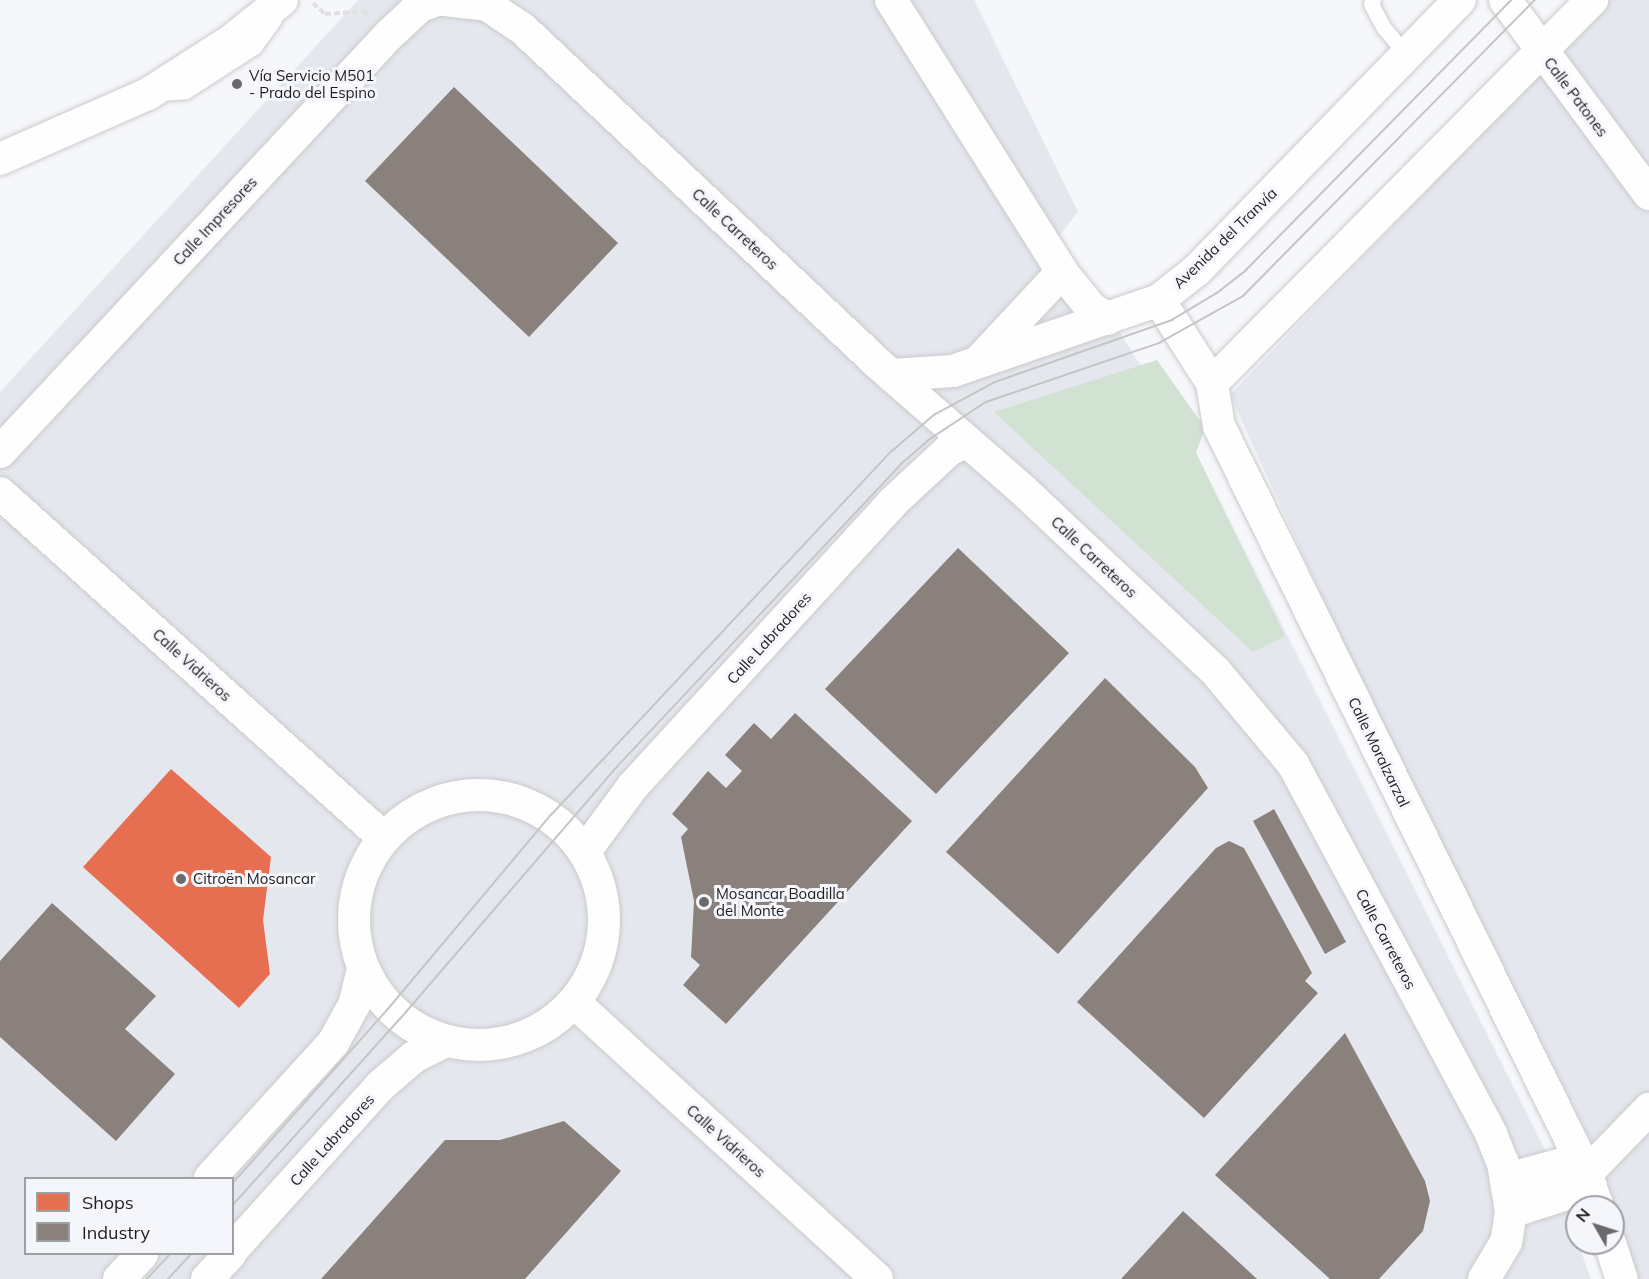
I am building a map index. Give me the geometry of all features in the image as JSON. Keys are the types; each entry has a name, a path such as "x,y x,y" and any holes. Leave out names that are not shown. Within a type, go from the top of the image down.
{"street":[{"path":"0,159 148,94 232,40 282,0"},
{"name":"Calle Impresores","path":"0,452 389,35 420,6 437,0"},
{"name":"Calle Carreteros","path":"445,0 487,5 523,29 891,375 967,441 1216,672 1293,764 1491,1134 1508,1179 1511,1212 1506,1242 1484,1279"},
{"path":"891,0 1062,272 1091,308 1108,319"},
{"name":"Avenida del Tranvía","path":"891,375 953,371 1159,300 1197,270 1460,0"},
{"name":"Calle Patones","path":"1505,0 1649,194"},
{"path":"1212,383 1592,0"},
{"path":"976,364 1062,272"},
{"name":"Calle Moralzarzal","path":"1159,300 1212,383 1220,426 1589,1181"},
{"name":"Calle Labradores","path":"586,850 633,786 892,503 949,450 967,441"},
{"name":"Calle Vidrieros","path":"0,493 384,838"},
{"path":"463,795 509,797 551,815 586,850 605,901 601,956 575,1004 537,1033 491,1047 443,1042 388,1009 363,969 353,924 360,878 384,838 419,809 463,795"},
{"path":"212,1177 333,1043 354,1005 363,969"},
{"name":"Calle Vidrieros","path":"575,1004 877,1279"},
{"name":"Calle Labradores","path":"234,1249 380,1086 414,1057 443,1042"},
{"path":"1511,1212 1589,1181 1649,1109"},
{"path":"1508,1179 1589,1181"},
{"path":"119,1279 141,1255"},
{"name":"Calle Labradores","path":"207,1279 228,1255"},
{"path":"1614,1255 1622,1279"}],"lane":[{"path":"148,94 186,91 254,47 288,0"},
{"path":"1368,1 1384,28 1407,55"}],"path":[{"path":"310,0 325,14 364,11 389,35"}],"shaded area":[{"path":"358,0 974,0 1078,212 1059,236 1196,453 1546,1152 1565,1206 1565,1255 1582,1255 1591,1279 0,1279 0,392"},
{"path":"1610,0 1649,0 1649,1279 1637,1279 1625,1242 1625,1195 1609,1195 1595,1151 1381,727 1230,395"}],"green space":[{"path":"1157,360 1205,428 1196,453 1285,636 1253,652 994,412"}],"building: Shops":[{"name":"Citroën Mosancar","path":"171,769 271,857 263,920 270,974 239,1008 83,867"}],"building: Industry":[{"path":"454,87 618,243 529,337 365,181"},
{"path":"958,548 1069,653 936,794 825,689"},
{"path":"1105,678 1195,767 1208,788 1058,954 946,852"},
{"path":"795,713 912,821 726,1024 683,985 700,965 691,957 694,901 681,837 688,829 672,814 708,771 726,788 742,771 725,755 754,723 771,739"},
{"path":"1274,809 1346,942 1325,954 1253,821"},
{"path":"1229,841 1244,848 1312,973 1305,981 1318,993 1204,1118 1077,1002 1216,848"},
{"path":"52,903 156,996 125,1029 175,1074 116,1141 0,1037 0,961"},
{"path":"1345,1033 1425,1181 1430,1201 1423,1231 1379,1279 1330,1279 1215,1175"},
{"path":"564,1121 621,1171 525,1279 321,1279 445,1140 500,1140"},
{"path":"1183,1211 1229,1253 1257,1279 1121,1279"}],"tram line":[{"path":"234,1182 388,1009 551,815 892,451 934,415 995,382 1172,320 1217,293 1246,270 1511,0"},
{"path":"234,1204 400,1019 614,770 901,464 927,441 986,402 1159,343 1243,296 1535,0"},
{"path":"147,1279 169,1255"},
{"path":"168,1279 190,1255"}],"place":[{"name":"Vía Servicio M501 - Prado del Espino","path":"237,84"},
{"name":"Citroën Mosancar","path":"181,879"},
{"name":"Mosancar Boadilla del Monte","path":"704,902"}]}
